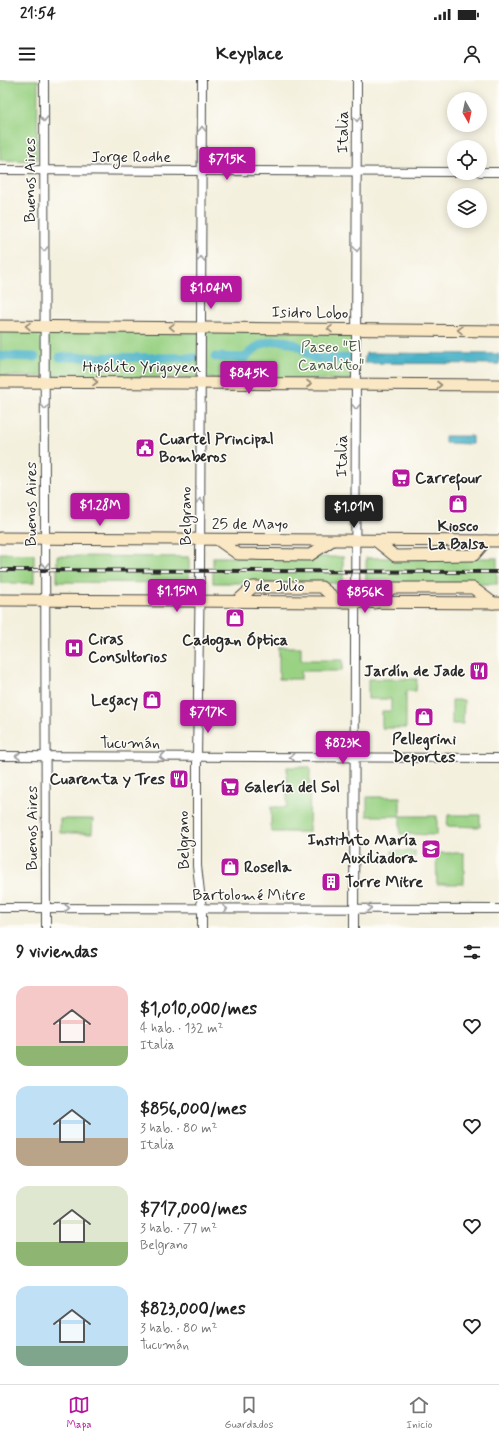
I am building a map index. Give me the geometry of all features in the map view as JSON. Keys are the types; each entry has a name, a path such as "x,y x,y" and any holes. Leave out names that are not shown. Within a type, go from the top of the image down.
{"street":[{"name":"Buenos Aires","path":"44,80 46,928"},
{"name":"Belgrano","path":"202,80 200,540 197,757 197,866 202,909 202,928"},
{"name":"Italia","path":"354,928 353,757 356,541 357,80"},
{"name":"Jorge Rodhe","path":"0,170 447,172"},
{"path":"487,172 499,172"},
{"name":"Isidro Lobo","path":"0,326 499,331"},
{"name":"Hipólito Yrigoyen","path":"0,382 499,385"},
{"name":"25 de Mayo","path":"0,538 218,540 238,554 310,555 331,541 356,541"},
{"path":"356,541 376,541 395,556 474,555 486,541 499,541"},
{"name":"9 de Julio","path":"0,600 375,603 392,588 473,588 496,603"},
{"name":"Tucumán","path":"0,756 499,758"},
{"name":"Bartolomé Mitre","path":"0,908 499,909"}],"green space":[{"path":"0,80 38,80 37,161 0,160"},
{"name":"Paseo \"El Canalito\"","path":"0,330 357,332 353,380 0,376"},
{"path":"0,553 34,554 34,583 0,583"},
{"path":"57,556 189,557 189,583 57,582"},
{"path":"213,557 343,557 343,583 213,583"},
{"path":"366,558 497,558 497,584 366,584"},
{"path":"279,647 301,647 301,660 343,660 342,671 301,671 301,679 279,679"},
{"path":"368,679 417,679 416,691 406,691 406,728 382,728 382,711 391,711 391,699 368,699"},
{"path":"452,700 464,700 463,724 452,724"},
{"path":"287,767 310,767 309,832 271,832 271,807 287,807"},
{"path":"367,797 400,797 400,816 367,816"},
{"path":"448,815 480,815 480,827 447,826"},
{"path":"400,816 437,816 437,835 400,834"},
{"path":"60,819 93,819 92,833 60,833"},
{"path":"392,851 415,851 415,857 392,857"},
{"path":"436,853 464,853 464,884 437,884"}],"water":[{"path":"366,353 499,354 499,364 364,363"},
{"path":"445,436 472,436 472,444 445,443"}],"waterway":[{"path":"215,357 245,358 256,347 263,344 285,341 293,343 307,354 315,358 348,358"},
{"path":"0,356 35,357"},
{"path":"60,357 195,358"}],"railway":[{"path":"0,570 499,572"}],"place":[{"name":"Cuartel Principal Bomberos","path":"145,448"},
{"name":"Carrefour","path":"401,478"},
{"name":"Kiosco La Balsa","path":"458,504"},
{"name":"Cadogan Óptica","path":"235,618"},
{"name":"Ciras Consultorios","path":"74,648"},
{"name":"Jardín de Jade","path":"479,671"},
{"name":"Legacy","path":"152,700"},
{"name":"Pellegrini Deportes","path":"424,717"},
{"name":"Cuarenta y Tres","path":"179,779"},
{"name":"Galería del Sol","path":"230,787"},
{"name":"Instituto María Auxiliadora","path":"431,849"},
{"name":"Rosella","path":"230,867"},
{"name":"Torre Mitre","path":"331,882"}]}
